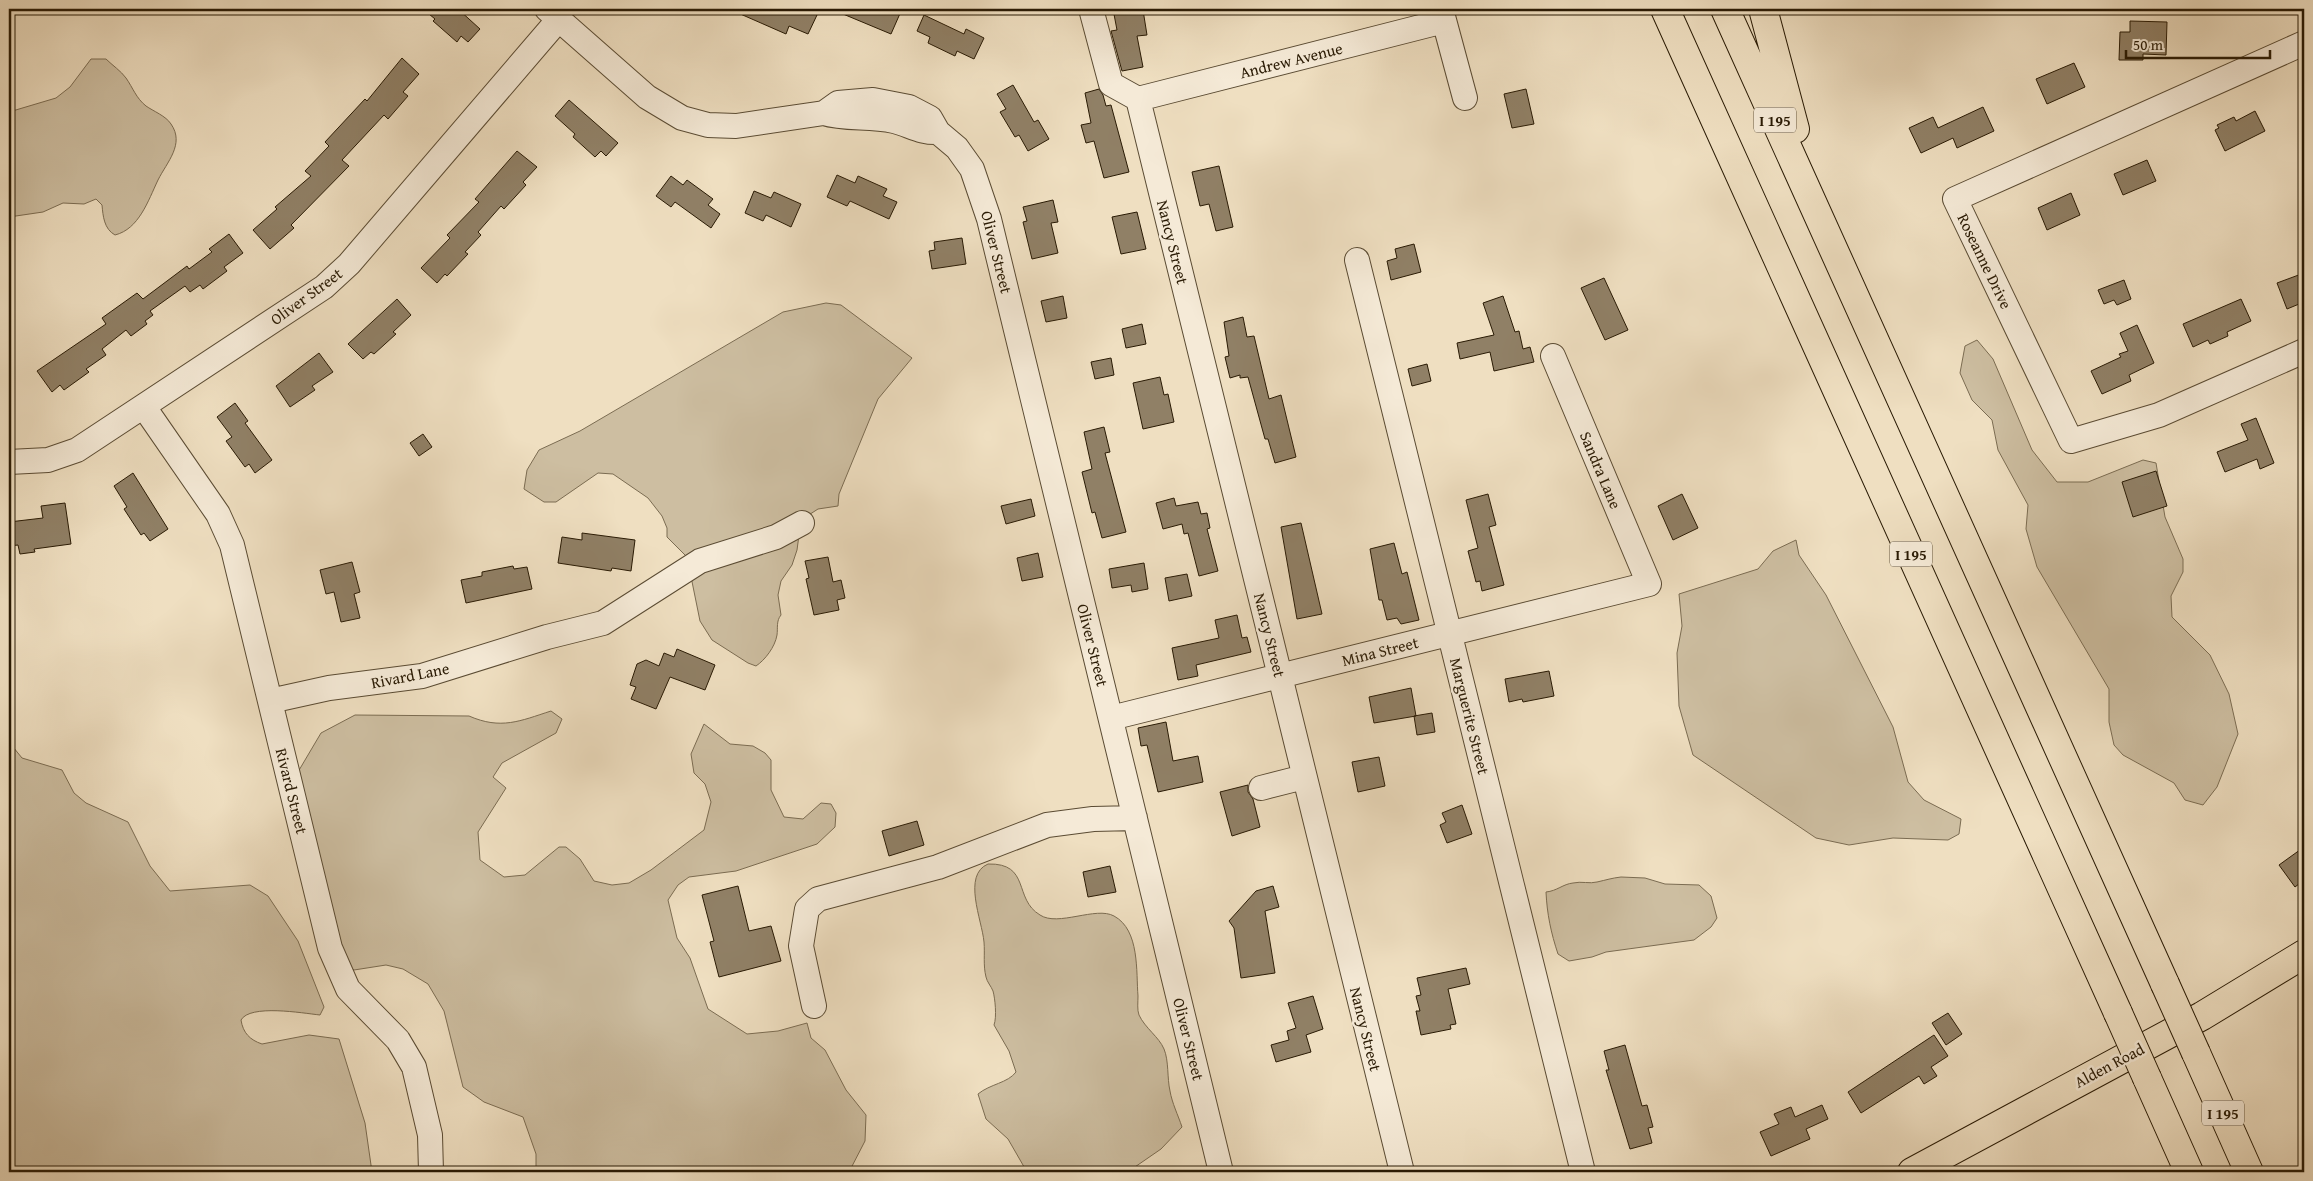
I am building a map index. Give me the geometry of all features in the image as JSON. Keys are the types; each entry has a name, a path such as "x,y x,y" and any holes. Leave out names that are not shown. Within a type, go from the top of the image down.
{"main road":[{"path":"1653,9 1703,94"},
{"name":"I 195","path":"1665,9 2189,1172"},
{"name":"I 195","path":"1725,9 2249,1172"},
{"path":"1763,9 1777,68 1824,231"},
{"name":"Alden Road","path":"1912,1172 2202,1016 2304,954"}],"street":[{"path":"1091,9 1111,84 1138,99"},
{"name":"Oliver Street","path":"9,462 33,462 63,456 90,442 311,296 337,276 350,264 553,14 647,97 682,118 708,125 736,126 824,113 838,102 861,100 885,102 920,112 930,118 938,132 965,158 982,193 1221,1172"},
{"path":"1442,15 1465,98"},
{"name":"Andrew Avenue","path":"1138,99 1442,15"},
{"name":"Roseanne Drive","path":"2304,43 1955,199 2071,441 2159,415 2304,351"},
{"name":"Nancy Street","path":"1138,99 1402,1172"},
{"name":"Marguerite Street","path":"1357,260 1582,1172"},
{"name":"Sandra Lane","path":"1553,356 1649,584"},
{"name":"Rivard Street","path":"144,407 210,502 226,530 236,561 335,963 348,989 398,1040 414,1067 430,1135 430,1172"},
{"name":"Rivard Lane","path":"270,702 329,688 413,678 547,637 603,623 700,561 776,537 802,523"},
{"name":"Mina Street","path":"1111,718 1649,584"},
{"path":"1261,788 1304,777"},
{"path":"814,1006 801,946 807,909 818,899 938,867 1047,825 1093,819 1135,818"}],"shaded area":[{"path":"91,59 106,59 124,75 137,96 146,106 171,124 175,131 176,139 170,160 137,220 123,232 115,235 106,226 102,205 96,199 84,204 63,203 43,212 9,217 9,112 56,98 70,87"},
{"path":"826,303 841,305 912,358 878,399 839,494 838,506 818,509 801,520 797,550 792,565 781,581 778,595 781,615 778,622 776,640 769,653 756,666 712,640 700,621 687,557 667,537 667,528 662,516 648,498 613,474 598,473 556,502 544,502 524,489 527,470 539,450 580,431 783,312"},
{"path":"1977,340 1993,359 2032,450 2057,482 2088,482 2143,460 2156,463 2165,517 2183,559 2183,572 2171,596 2172,617 2210,655 2229,694 2238,734 2217,787 2203,805 2185,800 2174,783 2123,755 2114,745 2109,722 2109,689 2037,567 2026,529 2028,505 1998,450 1992,420 1972,400 1960,373 1965,346"},
{"path":"1796,540 1799,555 1826,595 1893,727 1908,782 1924,800 1961,819 1959,834 1948,840 1893,838 1849,845 1816,838 1693,755 1679,706 1677,653 1682,626 1679,594 1758,569 1773,551"},
{"path":"551,711 562,719 556,733 502,763 493,777 506,788 478,832 480,860 504,877 525,875 559,847 566,847 580,859 594,881 612,885 629,883 651,870 704,830 711,802 705,784 694,773 691,754 704,724 730,744 753,746 765,753 771,760 771,790 784,817 803,819 821,803 831,804 836,813 835,827 817,844 736,871 689,877 678,885 668,900 677,938 690,958 708,1009 747,1034 778,1031 807,1023 811,1038 825,1050 846,1090 866,1115 865,1141 849,1172 536,1172 536,1154 523,1117 484,1102 463,1087 444,1011 428,984 403,969 386,965 354,970 348,965 306,831 295,777 321,733 355,715 469,716 491,723 501,723 520,721"},
{"path":"9,742 22,758 62,770 74,793 86,803 128,822 150,866 170,891 250,885 268,896 298,941 324,1007 320,1015 289,1011 255,1012 246,1015 241,1020 243,1029 251,1038 262,1044 309,1035 339,1039 365,1123 372,1172 9,1172"},
{"path":"988,864 1001,865 1010,869 1016,875 1032,908 1040,915 1057,919 1097,913 1106,914 1114,916 1122,922 1128,931 1135,952 1138,1013 1164,1049 1171,1095 1182,1127 1161,1149 1132,1169 1133,1172 1027,1172 1008,1139 986,1119 978,1094 1008,1079 1016,1072 1009,1051 994,1025 996,1013 993,991 985,973 984,942 975,888 976,878 980,870"},
{"path":"1621,877 1645,878 1665,884 1699,885 1711,896 1717,918 1711,927 1694,940 1606,952 1592,957 1569,961 1558,954 1547,908 1546,892 1579,882 1594,883"}],"building":[{"path":"423,9 458,9 480,29 468,42 461,36 457,42 433,21 435,19"},
{"path":"729,9 804,9 817,15 808,34 789,26 786,34"},
{"path":"831,9 902,9 891,34"},
{"path":"1113,9 1128,9 1129,12 1143,10 1147,35 1137,36 1143,67 1122,71 1111,31 1117,30"},
{"path":"924,15 964,34 966,29 984,38 974,59 957,51 955,56 928,43 930,37 917,31"},
{"path":"2130,21 2167,22 2166,55 2143,54 2143,60 2119,60 2120,32 2130,32"},
{"path":"402,58 419,74 403,92 408,96 388,119 384,115 342,160 349,166 291,225 294,228 270,249 253,230 277,209 275,207 311,176 305,171 329,146 325,142 365,99 367,101"},
{"path":"2074,63 2085,87 2047,104 2036,79"},
{"path":"1013,85 1034,122 1038,120 1049,139 1028,151 1019,135 1015,137 1000,112 1006,109 997,94"},
{"path":"1099,89 1106,106 1111,105 1129,172 1104,178 1094,141 1086,143 1081,125 1091,123 1085,93"},
{"path":"1526,89 1534,124 1512,128 1504,94"},
{"path":"569,100 618,143 606,156 601,151 595,157 573,137 575,134 555,116"},
{"path":"1983,107 1994,131 1957,148 1953,138 1921,153 1909,128 1933,117 1938,128"},
{"path":"2255,111 2265,131 2225,151 2215,130 2219,128 2217,125 2234,117 2236,121"},
{"path":"517,151 537,167 523,182 526,185 504,209 501,206 478,232 481,235 465,252 468,254 447,276 445,274 437,283 421,268 450,238 447,235 479,202 475,199"},
{"path":"2147,160 2156,181 2123,195 2114,174"},
{"path":"1219,166 1233,227 1216,231 1209,204 1200,206 1192,172"},
{"path":"837,175 855,183 858,176 887,189 883,196 897,202 889,219 850,201 847,206 827,197"},
{"path":"671,176 683,185 687,180 713,199 708,205 720,214 711,228 675,202 671,207 656,196"},
{"path":"754,191 771,198 774,192 801,204 791,227 766,215 763,221 745,213"},
{"path":"2071,193 2080,215 2047,230 2038,208"},
{"path":"1053,200 1058,222 1051,223 1058,253 1032,259 1023,222 1027,221 1023,207"},
{"path":"1137,212 1146,249 1121,254 1112,217"},
{"path":"229,234 243,253 224,267 227,271 203,289 200,285 190,292 185,286 150,311 153,315 145,321 147,324 131,336 126,330 102,349 106,355 86,369 89,372 64,390 60,385 52,392 37,371 106,324 102,318 137,293 143,299 187,266 189,269 212,252 209,249"},
{"path":"962,238 966,264 932,269 929,251 935,250 934,242"},
{"path":"1414,244 1421,272 1391,280 1387,261 1397,258 1395,249"},
{"path":"2304,273 2304,302 2287,309 2277,283"},
{"path":"1604,278 1628,330 1605,340 1581,288"},
{"path":"2124,280 2131,299 2117,305 2114,300 2104,304 2098,290"},
{"path":"1063,296 1067,318 1046,322 1041,301"},
{"path":"1503,296 1515,332 1519,331 1523,349 1530,347 1534,362 1494,371 1490,352 1460,359 1457,343 1494,335 1483,303"},
{"path":"397,299 411,315 393,332 396,334 374,354 371,352 363,359 348,344"},
{"path":"2241,299 2251,321 2227,332 2228,336 2210,344 2208,340 2193,347 2183,324"},
{"path":"1243,317 1247,337 1254,336 1269,399 1281,395 1296,457 1275,463 1268,439 1265,439 1248,377 1240,378 1240,375 1230,378 1225,357 1229,356 1224,322"},
{"path":"1142,324 1146,344 1126,348 1122,329"},
{"path":"2137,325 2154,363 2129,375 2131,381 2102,394 2091,371 2121,357 2119,354 2128,351 2120,333"},
{"path":"319,353 333,372 312,386 315,390 290,407 276,386"},
{"path":"1111,358 1114,375 1095,379 1091,362"},
{"path":"1427,364 1431,381 1412,386 1408,369"},
{"path":"1160,377 1164,395 1168,394 1174,422 1143,429 1133,383"},
{"path":"235,403 248,421 245,423 272,460 255,473 249,464 245,467 226,441 232,437 217,417"},
{"path":"2256,418 2274,463 2260,469 2257,459 2225,472 2217,452 2248,440 2241,424"},
{"path":"1104,427 1110,452 1105,453 1126,532 1102,538 1095,512 1092,513 1082,472 1092,469 1084,432"},
{"path":"423,434 432,447 419,456 410,443"},
{"path":"2156,471 2167,506 2133,517 2122,482"},
{"path":"133,473 168,529 150,541 144,533 141,535 124,509 127,507 114,486"},
{"path":"1488,494 1496,525 1489,527 1504,585 1482,591 1480,581 1476,582 1468,551 1478,548 1466,500"},
{"path":"1682,494 1698,528 1673,540 1658,506"},
{"path":"1174,498 1176,506 1198,502 1201,514 1207,513 1210,528 1207,529 1218,571 1199,576 1188,533 1184,534 1182,524 1163,529 1156,503"},
{"path":"1031,499 1035,516 1006,524 1001,506"},
{"path":"65,503 71,544 34,549 35,552 20,554 18,545 9,546 9,522 43,518 41,506"},
{"path":"1301,523 1322,614 1297,619 1281,527"},
{"path":"582,533 635,540 631,571 612,568 611,571 558,563 562,537 582,540"},
{"path":"1394,543 1402,574 1407,572 1419,620 1401,624 1397,618 1387,620 1382,600 1379,600 1370,549"},
{"path":"1038,553 1043,577 1022,581 1017,558"},
{"path":"828,557 833,582 841,580 845,598 837,600 839,610 814,615 806,579 809,578 805,561"},
{"path":"352,562 360,592 354,594 360,618 341,622 334,592 326,594 320,570"},
{"path":"1144,563 1148,589 1132,592 1131,585 1112,588 1109,569"},
{"path":"513,566 514,569 527,567 532,589 466,603 461,580 482,576 482,572"},
{"path":"1187,574 1192,596 1169,601 1165,578"},
{"path":"1237,615 1242,638 1247,637 1251,652 1196,665 1198,676 1178,680 1172,648 1219,638 1215,620"},
{"path":"677,649 715,665 705,690 670,677 656,709 631,699 636,687 630,685 637,664 646,660 659,666 664,653 674,657"},
{"path":"1549,671 1554,696 1523,702 1522,699 1509,702 1505,679"},
{"path":"1411,688 1416,716 1374,723 1369,697"},
{"path":"1432,713 1435,732 1417,735 1414,716"},
{"path":"1166,722 1173,761 1198,756 1203,782 1158,792 1147,745 1141,746 1138,728"},
{"path":"1379,757 1385,786 1358,792 1352,762"},
{"path":"1248,785 1248,792 1253,799 1260,827 1232,836 1220,792"},
{"path":"1462,805 1472,834 1447,843 1440,825 1446,822 1442,813"},
{"path":"917,821 924,845 889,856 882,831"},
{"path":"2304,847 2304,880 2295,887 2279,865"},
{"path":"1110,866 1116,892 1088,897 1083,872"},
{"path":"738,886 749,931 771,926 781,961 719,977 710,942 714,941 702,895"},
{"path":"1273,886 1279,907 1265,911 1275,973 1241,978 1234,928 1229,921 1256,891"},
{"path":"1466,968 1470,984 1448,989 1456,1024 1450,1025 1451,1029 1421,1035 1416,1011 1420,1011 1416,996 1421,995 1417,978"},
{"path":"1313,996 1323,1029 1306,1035 1311,1052 1276,1062 1271,1045 1289,1040 1287,1031 1296,1028 1288,1003"},
{"path":"1948,1013 1962,1034 1946,1045 1932,1023"},
{"path":"1934,1035 1948,1056 1931,1067 1937,1076 1924,1084 1919,1076 1861,1113 1848,1092"},
{"path":"1625,1045 1642,1106 1647,1105 1653,1127 1648,1128 1652,1143 1630,1149 1606,1070 1609,1070 1604,1051"},
{"path":"1822,1105 1828,1119 1806,1129 1810,1139 1771,1156 1760,1132 1779,1124 1774,1114 1791,1107 1795,1117"}]}
